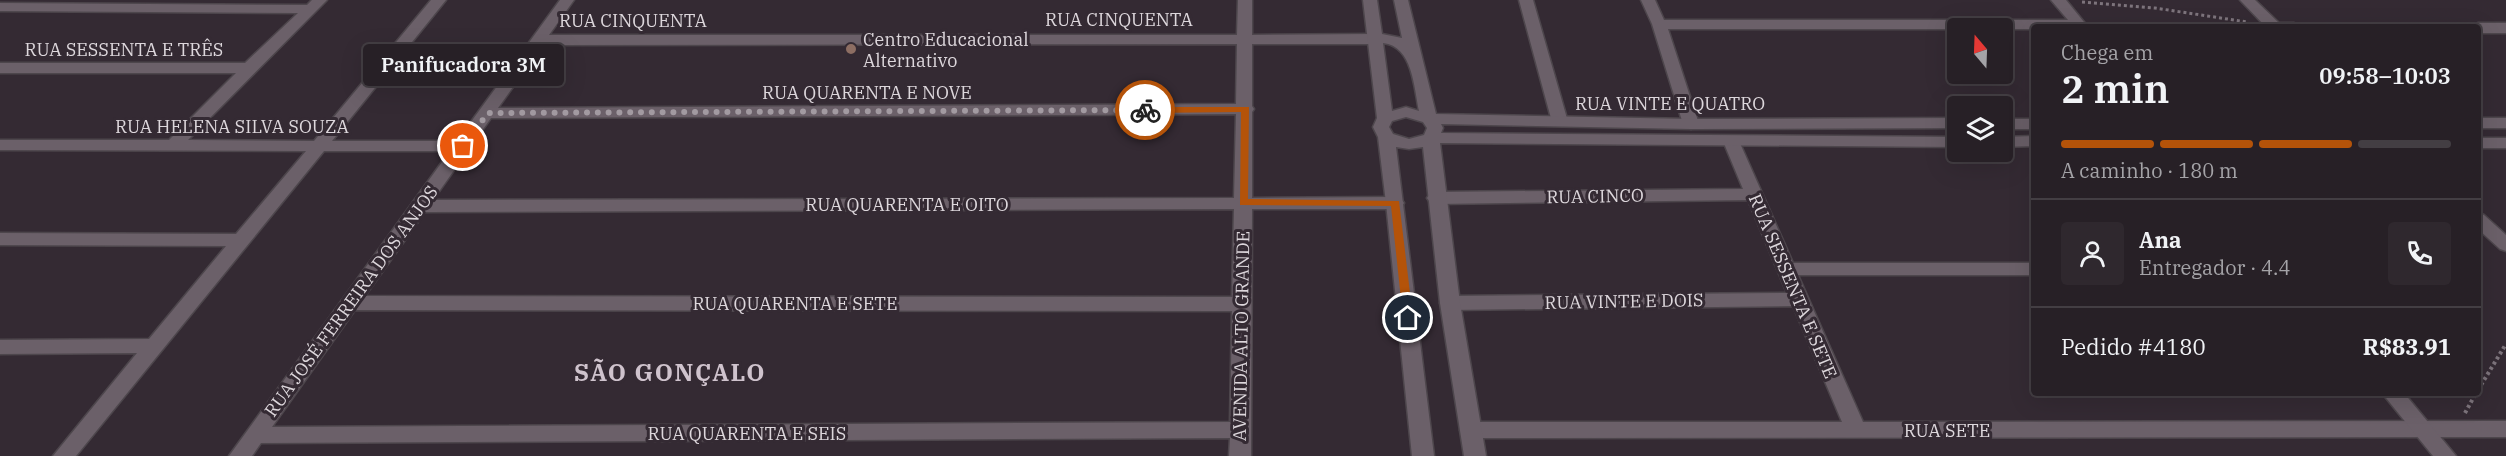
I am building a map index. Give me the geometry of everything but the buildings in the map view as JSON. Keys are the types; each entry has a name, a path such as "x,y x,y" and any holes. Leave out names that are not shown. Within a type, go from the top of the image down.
{"street":[{"path":"64,456 438,0"},
{"name":"RUA JOSÉ FERREIRA DOS ANJOS","path":"240,456 567,0"},
{"name":"AVENIDA ALTO GRANDE","path":"1240,456 1240,304 1246,109 1245,0"},
{"path":"1370,0 1385,118 1381,127 1386,137 1395,203 1423,456"},
{"path":"1401,0 1429,119 1435,128 1431,138 1436,198 1450,303 1475,456"},
{"path":"1526,0 1560,122"},
{"path":"1648,0 1659,24 1691,124"},
{"path":"2065,0 2079,24"},
{"path":"2247,0 2272,24"},
{"path":"0,8 315,5"},
{"path":"174,145 315,5"},
{"path":"1659,24 2031,26"},
{"path":"2481,28 2506,28"},
{"name":"RUA CINQUENTA","path":"539,40 1374,39 1397,40 1408,48 1414,58"},
{"name":"RUA SESSENTA E TRÊS","path":"0,68 249,68"},
{"name":"RUA QUARENTA E NOVE","path":"488,113 1246,109"},
{"name":"RUA VINTE E QUATRO","path":"1385,118 1406,112 1429,119 1560,122 1947,123"},
{"path":"1527,121 1532,140"},
{"path":"2013,123 2031,124"},
{"path":"2481,123 2506,123"},
{"name":"RUA VINTE E QUATRO","path":"1386,137 1410,144 1418,144 1431,138 1947,142"},
{"name":"RUA SESSENTA E SETE","path":"1731,141 1856,430"},
{"path":"2013,142 2031,141"},
{"path":"2481,143 2506,143"},
{"name":"RUA HELENA SILVA SOUZA","path":"0,145 463,146"},
{"name":"RUA CINCO","path":"1436,198 1754,194"},
{"name":"RUA QUARENTA E OITO","path":"419,206 1395,203"},
{"path":"2481,222 2506,245"},
{"path":"0,239 242,240"},
{"path":"1788,269 2031,269"},
{"name":"RUA VINTE E DOIS","path":"1450,303 1798,299"},
{"name":"RUA QUARENTA E SETE","path":"349,303 1240,304"},
{"path":"0,347 156,346"},
{"path":"2395,396 2445,456"},
{"name":"RUA SETE","path":"1471,430 2506,429"},
{"name":"RUA QUARENTA E SEIS","path":"255,435 1240,430"}],"path":[{"path":"2065,0 2155,8 2256,24"},
{"path":"2481,385 2506,344"}],"way so far":[{"path":"463,146 488,113 1145,110"}],"place":[{"name":"Centro Educacional Alternativo","path":"851,49"},
{"name":"Panifucadora 3M","path":"463,146"}],"district":[{"name":"SÃO GONÇALO","path":"670,372"}],"route":[{"path":"1145,110 1246,109 1243,202 1395,203 1408,318"}]}
